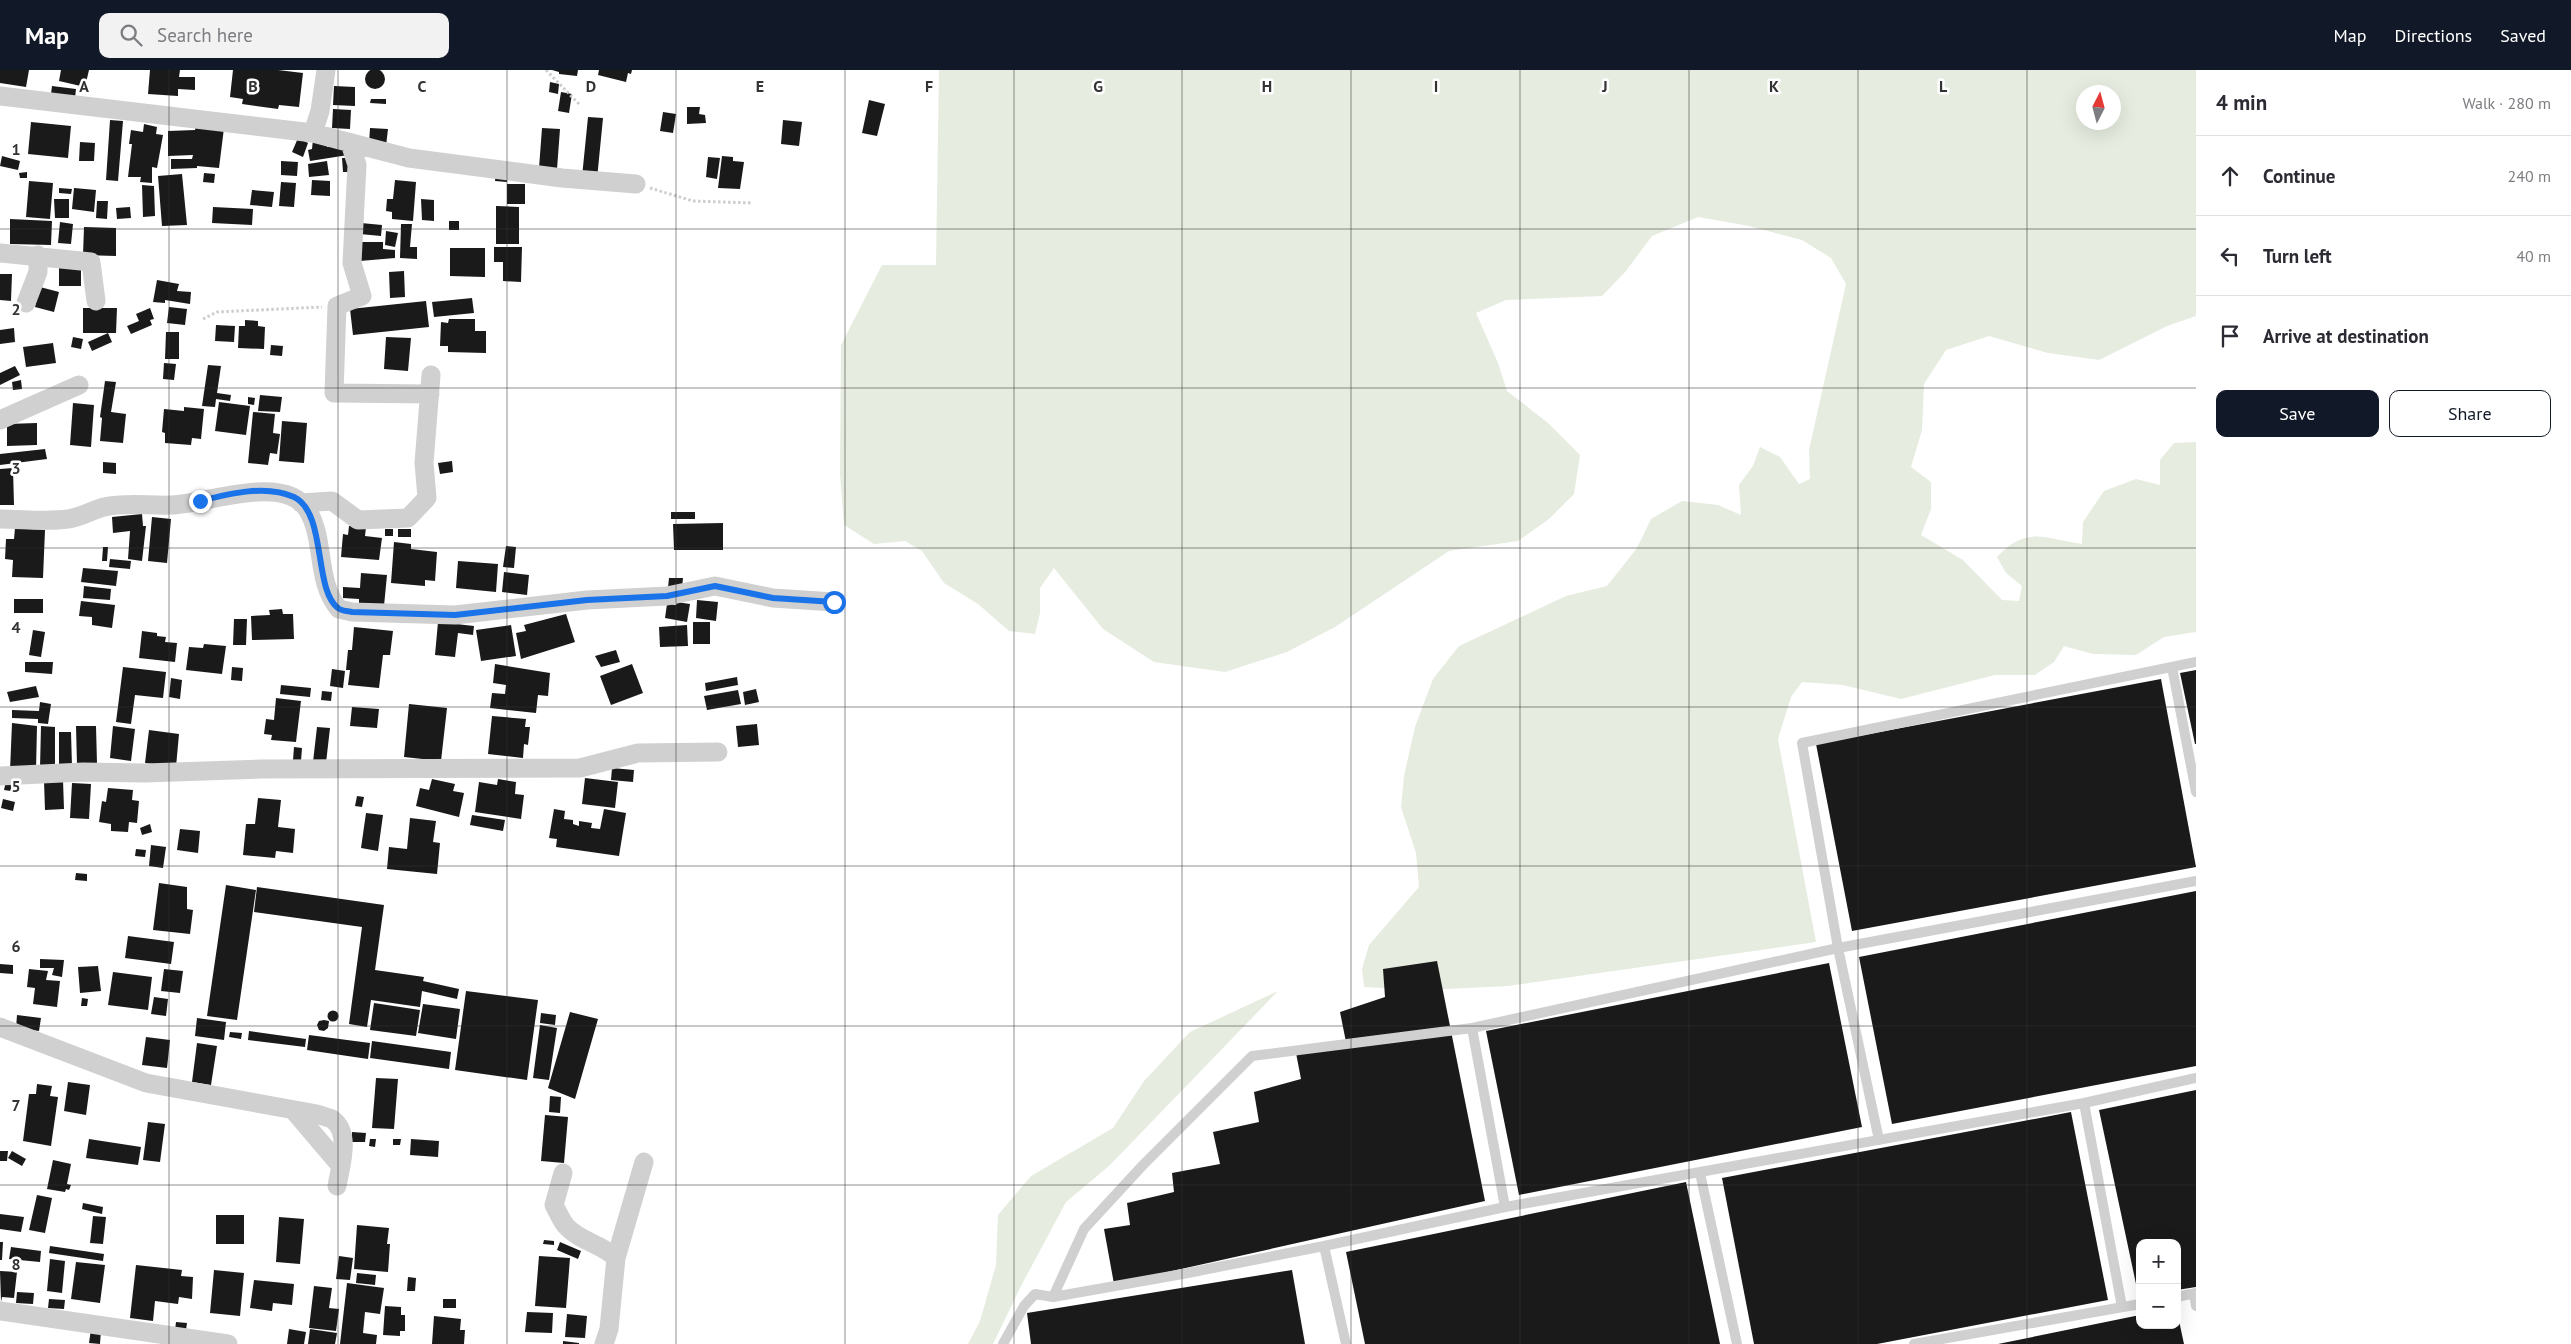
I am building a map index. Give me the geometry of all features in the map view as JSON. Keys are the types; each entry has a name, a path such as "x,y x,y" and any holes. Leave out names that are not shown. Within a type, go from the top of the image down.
{"street":[{"path":"313,133 320,111 326,70"},
{"path":"0,96 313,133 409,158 562,178 636,184"},
{"path":"350,143 357,165 352,263 362,296 337,306 334,394 430,394"},
{"path":"0,253 38,255 91,262 96,300"},
{"path":"26,303 38,272 38,255"},
{"path":"301,503 332,501 358,520 408,518 426,498 424,462 431,375"},
{"path":"0,420 79,385"},
{"path":"0,519 67,520 86,515 102,507 175,505 244,492 281,493 296,498 307,509 316,534 327,589 333,603 339,609 352,612 455,615 587,600 667,596 715,586 773,598 834,602"},
{"path":"0,776 83,772 261,769 580,768 638,753 718,752"},
{"path":"0,1027 146,1083 294,1110 332,1119 340,1129 343,1139 337,1186"},
{"path":"604,1344 609,1328 616,1258 644,1162"},
{"path":"563,1173 554,1205 566,1226 585,1239 608,1250 616,1258"},
{"path":"0,1311 228,1344"}],"lane":[{"path":"1879,1140 1838,948 1802,743 2196,662"},
{"path":"2172,667 2196,792"},
{"path":"1053,1297 1084,1229 1143,1166 1252,1056 1472,1028 1838,948 2196,880"},
{"path":"1472,1028 1506,1207"},
{"path":"1003,1344 1024,1306 1035,1294 1053,1297 1188,1273 1506,1207 2084,1102 2196,1078"},
{"path":"2084,1102 2122,1307"},
{"path":"1700,1173 1737,1344"},
{"path":"1324,1246 1346,1344"},
{"path":"2181,1296 2195,1294 2196,1306"},
{"path":"1914,1344 2136,1305"}],"path":[{"path":"546,70 579,104"},
{"path":"636,184 693,201 752,203"},
{"path":"203,319 217,312 337,306"}],"shaded area":[{"path":"939,70 2196,70 2196,316 2167,326 2099,360 2048,353 1989,336 1946,350 1924,384 1922,430 1911,467 1931,482 1931,509 1921,535 1963,560 2002,600 2019,601 2022,586 2006,573 1997,557 2007,547 2017,541 2036,537 2046,537 2082,544 2083,522 2104,491 2136,479 2160,485 2160,460 2174,443 2196,442 2196,632 2164,637 2136,655 2093,654 2064,646 2054,662 2035,675 1995,675 1901,699 1843,685 1802,682 1791,697 1778,739 1816,942 1508,986 1423,990 1364,987 1362,969 1369,945 1419,887 1416,853 1401,807 1404,776 1415,727 1433,679 1459,646 1566,596 1607,586 1637,548 1651,519 1682,501 1718,505 1741,515 1739,485 1753,466 1760,447 1780,457 1799,484 1810,479 1809,450 1846,284 1831,258 1802,240 1749,226 1698,217 1652,236 1626,271 1602,296 1506,300 1476,313 1498,363 1507,391 1548,423 1580,455 1574,494 1549,519 1518,541 1449,551 1335,627 1287,652 1225,672 1154,662 1103,629 1054,568 1040,588 1040,613 1035,634 1009,631 978,604 944,583 922,551 905,541 874,544 844,525 840,474 841,345 882,265 936,265"},
{"path":"1278,991 1109,1166 1066,1202 1021,1286 993,1344 968,1344 980,1321 996,1265 998,1215 1031,1176 1113,1128 1144,1081 1190,1032"}],"building":[{"path":"375,69 382,72 385,79 382,86 375,89 368,86 365,79 368,72"},
{"path":"0,70 29,70 26,87 0,83"},
{"path":"61,70 89,70 85,87 59,81"},
{"path":"150,70 180,70 179,77 195,77 195,90 178,89 178,96 148,94"},
{"path":"233,70 278,70 303,73 299,107 279,105 278,109 242,104 243,99 230,97"},
{"path":"552,70 578,70 577,76 559,74 559,72"},
{"path":"599,70 632,70 631,74 628,73 626,82 598,75"},
{"path":"550,82 559,84 558,94 549,92"},
{"path":"52,86 76,89 75,98 51,94"},
{"path":"334,86 355,87 355,106 333,105"},
{"path":"561,92 572,94 569,113 558,111"},
{"path":"371,99 386,99 386,104 370,103"},
{"path":"869,100 885,104 877,136 862,133"},
{"path":"687,107 700,107 699,114 705,115 706,123 687,124"},
{"path":"333,109 351,110 350,129 332,128"},
{"path":"663,112 676,114 673,133 660,131"},
{"path":"588,117 603,118 597,179 582,177"},
{"path":"110,120 123,121 118,181 106,180"},
{"path":"783,120 802,122 799,146 781,144"},
{"path":"31,122 71,126 68,158 28,154"},
{"path":"144,124 157,127 156,134 163,135 157,168 152,167 152,183 140,182 141,177 128,177 132,144 129,144 131,130 143,132"},
{"path":"196,125 224,128 219,168 197,166 197,168 171,169 171,159 192,159 193,155 168,156 168,131 195,130"},
{"path":"370,128 388,129 386,146 369,144"},
{"path":"542,128 560,129 557,169 539,168"},
{"path":"298,138 308,143 303,157 292,152"},
{"path":"313,139 327,140 327,147 346,144 348,155 310,161 308,150 312,149"},
{"path":"80,142 95,143 94,161 79,161"},
{"path":"2,156 20,161 18,170 0,166"},
{"path":"722,156 733,157 733,161 744,162 740,189 718,188"},
{"path":"708,157 720,158 717,179 706,177"},
{"path":"342,158 348,158 349,172 343,172"},
{"path":"281,161 298,162 297,176 281,175"},
{"path":"327,161 329,175 309,177 308,164"},
{"path":"496,171 507,172 507,182 495,181"},
{"path":"27,172 27,178 20,178 19,173"},
{"path":"204,173 215,174 214,183 203,182"},
{"path":"182,174 187,225 162,226 158,176"},
{"path":"312,180 330,181 330,196 311,195"},
{"path":"395,180 416,182 413,221 392,219 392,212 386,211 387,199 393,199"},
{"path":"29,181 53,183 50,219 26,217"},
{"path":"281,182 296,183 294,207 279,206"},
{"path":"507,184 525,184 525,204 507,204"},
{"path":"142,185 154,186 155,216 143,217"},
{"path":"59,188 72,189 71,194 59,193"},
{"path":"74,188 96,190 94,212 72,209"},
{"path":"252,190 274,192 272,207 250,205"},
{"path":"54,199 69,199 69,218 55,218"},
{"path":"421,199 434,200 434,221 422,220"},
{"path":"97,201 108,201 107,219 96,218"},
{"path":"496,206 519,207 519,244 496,244"},
{"path":"130,207 131,218 117,219 116,208"},
{"path":"213,207 253,209 252,225 212,223"},
{"path":"10,219 52,221 51,245 10,244"},
{"path":"449,221 459,221 459,230 449,230"},
{"path":"60,222 73,224 71,244 58,243"},
{"path":"361,223 382,225 381,236 360,234"},
{"path":"401,224 412,224 410,247 417,247 417,259 400,258"},
{"path":"84,227 116,228 116,256 83,255"},
{"path":"386,231 398,233 395,247 385,245"},
{"path":"361,242 383,242 383,249 395,250 395,258 360,261"},
{"path":"494,247 522,247 521,282 503,281 503,262 494,262"},
{"path":"450,248 485,248 485,277 450,276"},
{"path":"81,265 81,286 59,286 59,266"},
{"path":"404,271 405,297 390,298 389,272"},
{"path":"0,274 12,274 11,301 0,300"},
{"path":"157,280 179,284 177,291 191,292 190,304 165,300 165,303 153,302"},
{"path":"40,287 59,292 54,312 35,307"},
{"path":"472,298 474,313 434,317 432,302"},
{"path":"426,301 429,327 353,335 350,309"},
{"path":"169,307 187,309 185,325 167,323"},
{"path":"83,308 117,308 116,333 83,333"},
{"path":"150,308 154,319 150,320 152,325 131,334 127,326 139,321 136,314"},
{"path":"449,319 475,319 475,331 486,331 486,353 448,352 448,346 440,346 441,322 448,323"},
{"path":"245,320 258,321 258,326 265,327 264,349 238,348 239,326 245,326"},
{"path":"216,325 235,326 234,342 215,341"},
{"path":"14,328 15,342 0,344 0,330"},
{"path":"166,332 179,332 179,359 165,359"},
{"path":"108,333 112,342 92,351 88,342"},
{"path":"73,337 83,339 81,349 71,347"},
{"path":"386,337 411,338 408,371 384,369"},
{"path":"53,343 56,363 26,367 23,347"},
{"path":"271,345 283,346 282,356 270,355"},
{"path":"164,363 176,364 174,380 163,379"},
{"path":"208,365 221,366 217,393 231,395 230,401 216,399 215,407 202,406"},
{"path":"15,366 20,375 0,385 0,373"},
{"path":"21,380 22,389 13,390 12,382"},
{"path":"105,381 116,382 111,412 126,414 123,443 100,441 102,418 100,417"},
{"path":"260,395 282,397 280,412 258,411"},
{"path":"248,397 255,398 254,405 248,404"},
{"path":"219,402 250,406 246,435 215,431"},
{"path":"73,403 94,405 91,447 70,445"},
{"path":"184,407 204,409 201,439 192,438 191,445 165,443 165,433 162,432 164,409 184,411"},
{"path":"253,412 275,414 273,433 280,434 277,454 270,453 268,465 248,463"},
{"path":"282,421 307,423 304,463 279,461"},
{"path":"37,423 37,445 7,446 7,424"},
{"path":"45,449 47,459 0,465 0,454"},
{"path":"452,461 453,472 440,474 438,463"},
{"path":"103,462 116,463 116,474 103,473"},
{"path":"13,468 14,505 0,505 0,469"},
{"path":"671,512 695,512 695,519 671,519"},
{"path":"142,514 143,526 146,526 142,561 128,559 130,531 113,533 112,517"},
{"path":"152,517 171,519 167,563 148,561"},
{"path":"723,523 723,550 674,550 673,524"},
{"path":"349,526 366,527 365,536 382,538 379,560 341,557 343,534 348,535"},
{"path":"15,528 45,530 43,578 12,577 13,560 5,559 6,539 14,539"},
{"path":"385,529 393,529 393,536 385,536"},
{"path":"398,529 411,529 411,537 398,537"},
{"path":"394,542 411,544 411,549 437,552 435,581 425,580 425,586 391,583"},
{"path":"506,546 516,547 514,568 503,567"},
{"path":"103,547 108,547 107,561 102,561"},
{"path":"110,559 131,561 130,569 109,567"},
{"path":"458,561 498,564 496,592 456,588"},
{"path":"83,568 118,571 116,586 81,582"},
{"path":"504,572 529,575 527,595 502,592"},
{"path":"361,573 387,575 384,606 359,604 359,599 343,598 343,587 360,588"},
{"path":"669,578 683,578 682,588 668,588"},
{"path":"84,586 111,589 110,600 83,598"},
{"path":"14,599 43,599 43,613 14,613"},
{"path":"697,600 718,602 716,621 696,618"},
{"path":"81,601 115,605 112,628 92,625 92,617 79,616"},
{"path":"677,602 690,604 687,622 665,618 667,604 676,605"},
{"path":"282,609 283,614 293,614 294,639 252,640 251,616 270,615 269,610"},
{"path":"566,614 575,642 521,659 516,633 526,631 524,625"},
{"path":"234,619 247,619 246,645 233,645"},
{"path":"438,622 474,626 473,635 458,633 455,657 435,655"},
{"path":"693,622 710,622 710,644 693,644"},
{"path":"511,625 516,656 481,661 476,630"},
{"path":"687,625 688,646 660,647 659,627"},
{"path":"354,627 393,631 390,655 383,655 379,688 348,685 350,670 346,670 348,650 352,650"},
{"path":"33,630 45,632 41,657 29,655"},
{"path":"142,631 157,633 157,636 166,637 165,642 177,643 175,662 139,658"},
{"path":"204,644 226,646 222,674 186,670 189,647 203,648"},
{"path":"616,650 620,662 601,667 595,656"},
{"path":"25,662 53,662 52,674 25,672"},
{"path":"495,664 550,673 548,696 538,695 536,713 490,708 492,693 505,694 506,685 493,683"},
{"path":"632,664 643,693 611,705 600,676"},
{"path":"123,667 166,672 163,698 135,695 131,724 116,722"},
{"path":"232,667 243,668 242,681 231,680"},
{"path":"332,669 345,671 343,688 330,686"},
{"path":"2196,670 2196,744 2195,744 2180,673"},
{"path":"737,677 738,685 706,691 705,683"},
{"path":"171,678 182,680 180,699 169,697"},
{"path":"2161,679 2196,867 1852,931 1816,744"},
{"path":"281,685 311,688 310,697 280,694"},
{"path":"36,686 39,697 10,702 7,692"},
{"path":"756,689 759,702 745,705 743,692"},
{"path":"738,690 741,704 707,710 704,696"},
{"path":"322,691 332,692 331,701 321,700"},
{"path":"276,698 301,701 296,742 271,740 272,735 264,734 266,719 274,720"},
{"path":"40,702 51,704 48,724 38,723 38,719 12,718 12,710 39,711"},
{"path":"409,704 447,708 441,761 404,757"},
{"path":"352,707 379,709 377,728 350,726"},
{"path":"492,716 526,719 525,727 530,727 528,745 524,744 523,758 488,754"},
{"path":"12,723 37,726 36,771 10,771"},
{"path":"757,724 759,745 738,747 736,726"},
{"path":"41,726 55,727 55,769 40,768"},
{"path":"76,726 96,726 97,764 77,765"},
{"path":"113,726 135,729 131,761 110,758"},
{"path":"317,727 330,728 326,763 313,762"},
{"path":"149,730 179,734 176,767 145,763"},
{"path":"59,732 71,732 72,766 59,766"},
{"path":"294,747 302,748 301,761 293,760"},
{"path":"612,768 634,770 633,782 611,780"},
{"path":"585,778 618,782 615,808 582,804"},
{"path":"432,779 455,784 453,791 464,793 459,817 416,806 420,788 429,790"},
{"path":"498,779 516,782 515,794 524,795 521,819 475,812 479,782 497,785"},
{"path":"63,780 64,809 45,810 44,781"},
{"path":"6,781 18,784 17,792 4,790"},
{"path":"72,783 91,784 89,819 70,818"},
{"path":"108,788 133,790 132,800 139,801 137,823 129,822 128,832 111,831 111,824 99,822 102,801 106,802"},
{"path":"357,796 364,797 362,807 355,806"},
{"path":"258,798 281,800 278,827 295,829 293,853 276,851 275,858 243,855 246,824 255,824"},
{"path":"3,799 15,802 13,811 1,808"},
{"path":"554,809 565,811 564,819 573,820 573,824 579,826 579,821 592,823 591,828 600,829 604,809 626,813 619,856 556,847 557,839 549,838"},
{"path":"366,813 383,815 378,851 361,848"},
{"path":"472,815 505,820 503,831 470,825"},
{"path":"410,818 436,821 433,842 440,843 437,874 387,869 389,847 407,849"},
{"path":"150,824 152,832 142,835 140,828"},
{"path":"180,829 200,831 198,853 177,850"},
{"path":"151,845 166,847 163,868 149,866"},
{"path":"136,849 146,850 145,857 135,856"},
{"path":"76,873 87,874 87,881 75,880"},
{"path":"159,883 187,887 187,909 193,910 190,934 153,930"},
{"path":"226,885 256,890 237,1020 207,1016"},
{"path":"257,887 384,905 375,970 424,977 423,981 459,989 457,999 422,991 420,1007 371,1000 367,1027 349,1024 362,927 254,912"},
{"path":"2196,891 2196,1066 1892,1124 1859,957"},
{"path":"128,936 174,942 171,964 125,958"},
{"path":"40,959 64,960 62,977 52,975 54,968 40,968"},
{"path":"1437,961 1485,1201 1114,1284 1104,1229 1130,1225 1127,1203 1174,1192 1172,1173 1220,1164 1213,1132 1259,1122 1254,1092 1301,1079 1296,1053 1346,1042 1340,1012 1385,997 1383,969"},
{"path":"1829,963 1862,1127 1519,1195 1486,1031"},
{"path":"0,964 13,965 13,974 0,973"},
{"path":"98,966 101,991 80,993 78,967"},
{"path":"29,969 48,971 46,980 60,981 57,1007 33,1004 35,988 27,987"},
{"path":"164,969 183,971 180,993 161,991"},
{"path":"113,972 152,977 148,1010 108,1005"},
{"path":"466,991 538,1000 527,1080 455,1070"},
{"path":"154,997 168,999 166,1016 151,1014"},
{"path":"82,998 88,999 87,1006 81,1006"},
{"path":"374,1003 420,1010 416,1036 370,1030"},
{"path":"423,1004 460,1009 456,1039 418,1033"},
{"path":"333,1010 339,1016 333,1022 327,1016"},
{"path":"570,1012 598,1019 575,1099 548,1088"},
{"path":"541,1013 556,1015 555,1025 540,1023"},
{"path":"17,1015 41,1018 39,1031 16,1028"},
{"path":"197,1018 226,1022 224,1040 195,1036"},
{"path":"319,1021 329,1021 328,1028 324,1031 319,1030 317,1025"},
{"path":"540,1025 557,1028 549,1080 533,1078"},
{"path":"249,1031 306,1039 305,1047 248,1040"},
{"path":"230,1032 242,1033 241,1039 229,1037"},
{"path":"309,1035 370,1043 368,1059 307,1050"},
{"path":"146,1037 170,1040 167,1068 142,1065"},
{"path":"372,1041 451,1052 449,1069 370,1058"},
{"path":"197,1043 217,1046 211,1085 192,1082"},
{"path":"376,1078 398,1079 394,1129 372,1128"},
{"path":"68,1082 90,1085 86,1115 64,1111"},
{"path":"37,1084 52,1086 50,1096 58,1097 51,1146 23,1141 29,1094 36,1094"},
{"path":"2196,1090 2196,1287 2181,1289 2181,1239 2136,1239 2136,1284 2099,1110"},
{"path":"550,1096 561,1097 560,1113 549,1112"},
{"path":"2071,1112 2108,1300 1877,1344 1754,1344 1722,1178"},
{"path":"545,1115 568,1117 564,1163 541,1161"},
{"path":"148,1122 165,1124 160,1162 143,1160"},
{"path":"352,1132 366,1133 365,1142 351,1142"},
{"path":"89,1139 141,1147 138,1165 86,1158"},
{"path":"370,1139 376,1139 375,1147 369,1146"},
{"path":"393,1139 401,1139 400,1145 393,1145"},
{"path":"411,1139 439,1141 438,1157 410,1155"},
{"path":"0,1151 8,1151 7,1161 0,1161"},
{"path":"12,1151 26,1159 22,1166 8,1158"},
{"path":"53,1160 71,1164 67,1184 71,1185 69,1190 66,1189 65,1192 47,1189"},
{"path":"1686,1182 1720,1344 1365,1344 1346,1252"},
{"path":"37,1195 52,1198 45,1233 29,1230"},
{"path":"83,1203 103,1207 102,1214 82,1209"},
{"path":"0,1214 24,1217 21,1232 0,1229"},
{"path":"216,1215 244,1215 244,1244 216,1244"},
{"path":"93,1216 106,1217 103,1244 90,1243"},
{"path":"279,1217 304,1219 300,1264 276,1262"},
{"path":"357,1225 389,1228 387,1244 390,1244 388,1272 354,1269"},
{"path":"544,1240 554,1241 554,1245 543,1244"},
{"path":"0,1242 3,1242 2,1260 0,1260"},
{"path":"560,1242 581,1251 578,1259 557,1250"},
{"path":"50,1246 104,1254 103,1261 49,1253"},
{"path":"11,1247 41,1251 40,1262 9,1259"},
{"path":"339,1256 353,1258 350,1280 336,1279"},
{"path":"539,1256 570,1258 566,1308 535,1306"},
{"path":"50,1259 65,1261 62,1293 47,1291"},
{"path":"76,1262 105,1265 100,1303 71,1299"},
{"path":"136,1265 182,1270 181,1276 193,1277 192,1299 179,1297 178,1304 155,1301 153,1321 130,1318"},
{"path":"214,1270 244,1273 240,1316 210,1313"},
{"path":"1292,1270 1305,1344 1031,1344 1027,1313"},
{"path":"0,1271 17,1272 14,1298 2,1297 1,1302"},
{"path":"357,1273 376,1275 375,1285 356,1283"},
{"path":"408,1277 416,1278 415,1291 407,1291"},
{"path":"254,1280 294,1284 292,1305 273,1303 272,1311 250,1308"},
{"path":"347,1283 384,1288 380,1314 365,1312 363,1333 377,1335 376,1344 340,1344"},
{"path":"314,1286 332,1288 329,1308 339,1309 336,1331 309,1328"},
{"path":"17,1292 34,1293 33,1304 16,1303"},
{"path":"49,1299 65,1300 64,1309 48,1308"},
{"path":"443,1299 456,1299 456,1308 443,1308"},
{"path":"385,1306 401,1307 401,1315 405,1315 405,1331 400,1331 400,1336 383,1335"},
{"path":"527,1312 553,1313 552,1333 525,1332"},
{"path":"567,1314 587,1316 585,1338 565,1337"},
{"path":"434,1316 461,1319 460,1330 465,1330 464,1344 432,1344"},
{"path":"2136,1316 2136,1329 2181,1329 2184,1344 1998,1344"},
{"path":"176,1322 187,1323 186,1330 175,1330"},
{"path":"91,1329 101,1330 100,1344 89,1343"},
{"path":"289,1329 306,1332 304,1344 287,1344"},
{"path":"310,1329 337,1333 335,1344 308,1344"},
{"path":"563,1341 579,1343 579,1344 563,1344"}],"route":[{"path":"200,501 244,492 281,493 296,498 307,509 316,534 327,589 333,603 339,609 352,612 455,615 587,600 667,596 715,586 773,598 834,602"}]}
